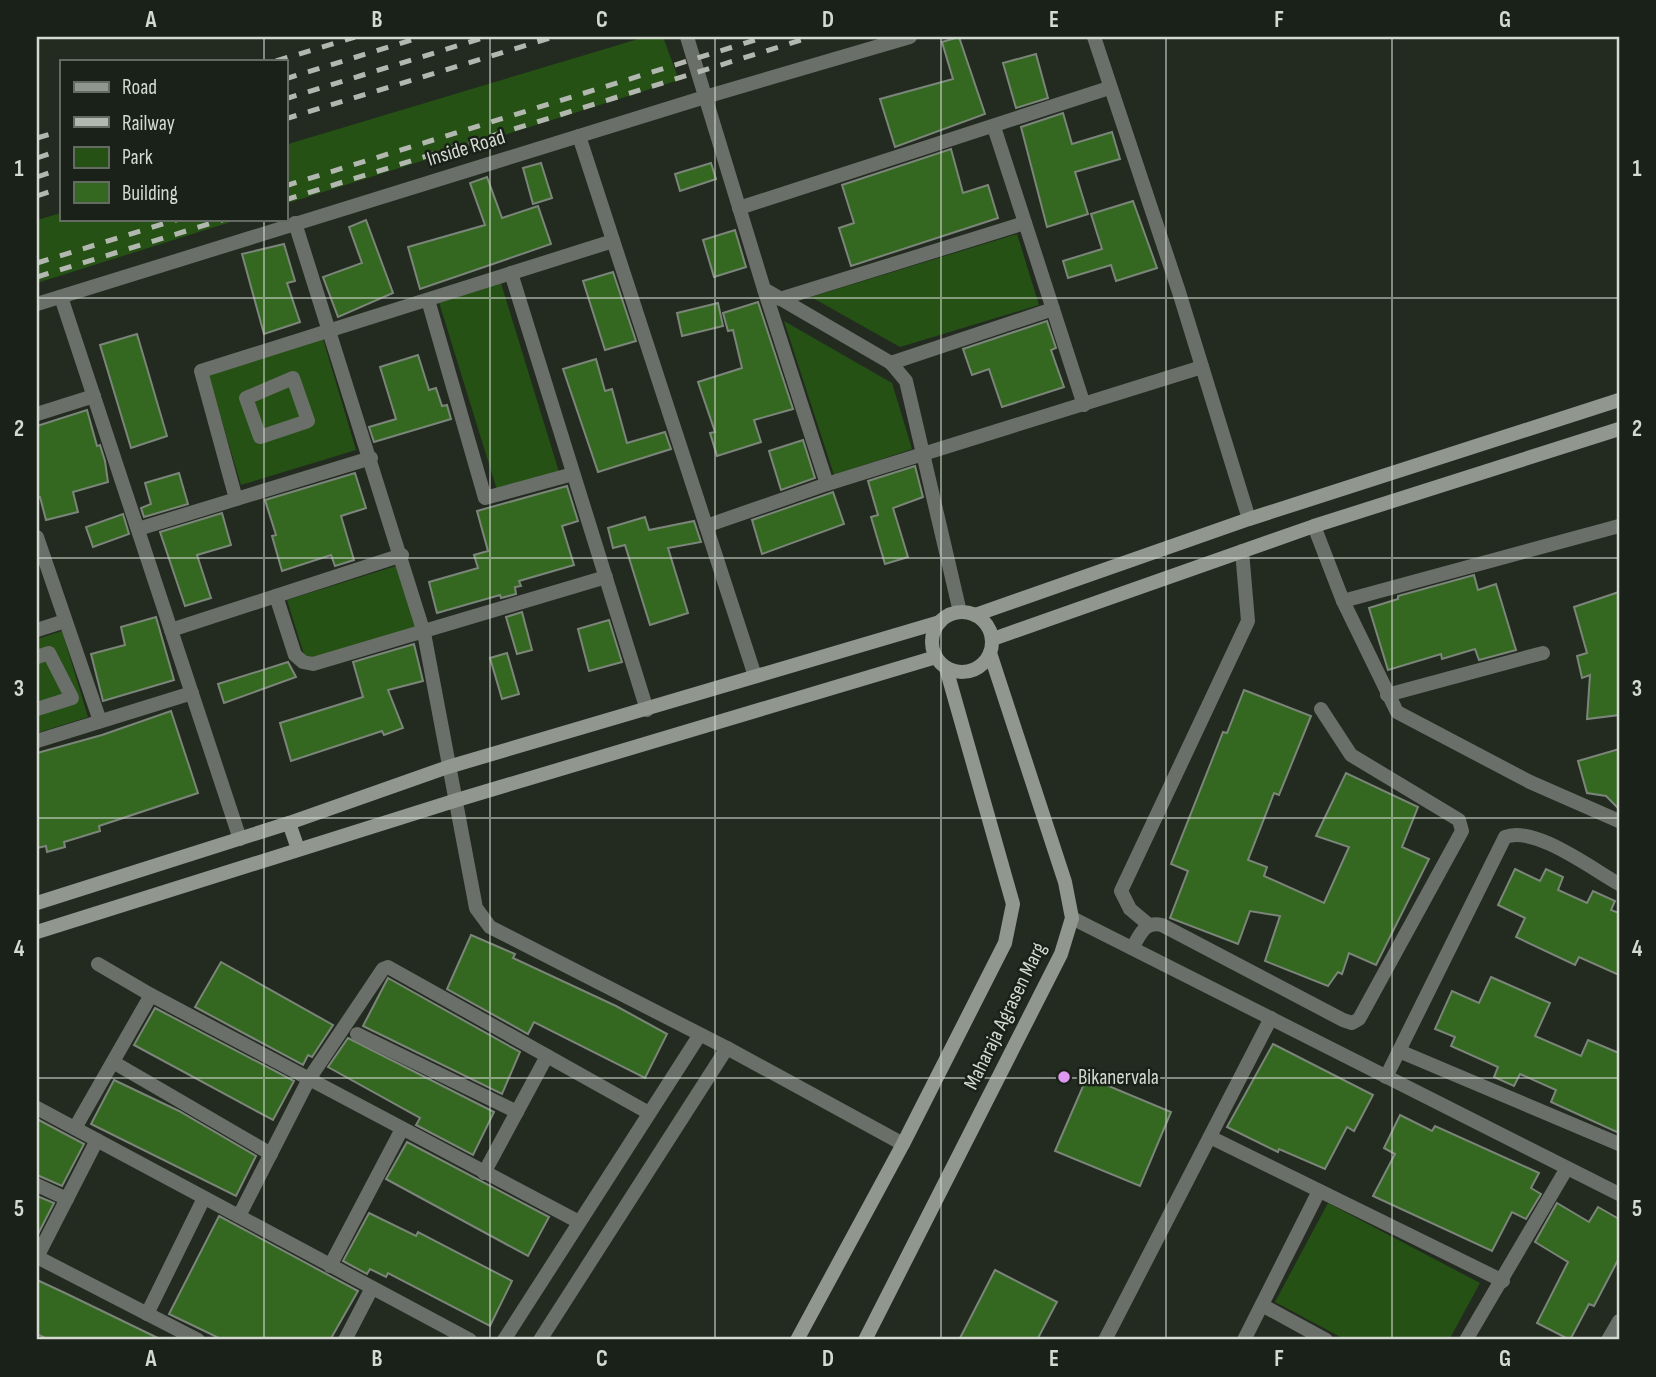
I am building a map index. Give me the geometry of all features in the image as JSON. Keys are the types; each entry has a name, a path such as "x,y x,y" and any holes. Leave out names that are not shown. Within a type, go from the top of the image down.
{"street":[{"path":"687,37 827,484"},
{"name":"Inside Road","path":"37,304 705,97 910,37"},
{"path":"1094,37 1249,519"},
{"path":"740,208 1109,88"},
{"path":"994,127 1084,405"},
{"path":"579,136 755,676"},
{"path":"295,223 402,555 424,633 476,908 490,927 727,1048 903,1144"},
{"path":"780,299 1025,223"},
{"path":"236,499 201,372 613,242"},
{"path":"511,273 647,710"},
{"path":"764,289 891,363 906,381 925,453 960,612"},
{"path":"61,297 240,839"},
{"path":"428,300 485,498 573,474"},
{"path":"891,363 1053,309"},
{"path":"706,526 827,484 1202,367"},
{"path":"293,378 308,421 260,437 246,398 293,378"},
{"path":"37,414 94,396"},
{"path":"37,903 289,823 448,767 940,622 960,612 975,615 1249,519 1619,400"},
{"path":"37,932 457,800 941,663 965,672 975,669 992,646 1242,551 1619,429"},
{"path":"138,529 371,458"},
{"path":"1314,526 1343,601 1387,695 1399,714 1530,782 1619,821"},
{"path":"1343,601 1619,526"},
{"path":"37,537 100,721"},
{"path":"1242,551 1248,621 1121,891 1130,909 1149,925 1162,925 1352,1023 1359,1019 1462,831 1458,820 1351,755 1321,709"},
{"path":"171,630 402,555"},
{"path":"276,596 295,655 303,662 313,664 606,577"},
{"path":"975,615 988,627 992,646"},
{"path":"37,630 65,621"},
{"path":"940,622 932,642 941,663"},
{"name":"Maharaja Agrasen Marg","path":"865,1340 1061,954 1072,918 1065,882 992,646"},
{"path":"37,657 49,653 72,698 37,709"},
{"path":"1387,695 1543,653"},
{"name":"Maharaja Agrasen Marg","path":"797,1340 903,1144 1005,943 1013,904 941,663"},
{"path":"37,741 192,693"},
{"path":"289,823 298,849"},
{"path":"1386,1077 1505,837 1516,832 1535,837 1619,884"},
{"path":"1072,918 1619,1194"},
{"path":"1132,948 1149,925"},
{"path":"98,964 151,995 579,1222"},
{"path":"239,1216 309,1079 383,969 388,967 649,1113"},
{"path":"75,1128 151,995"},
{"path":"1105,1340 1271,1018"},
{"path":"357,1034 517,1112"},
{"path":"503,1340 699,1035"},
{"path":"540,1340 727,1048"},
{"path":"1399,1051 1619,1144"},
{"path":"484,1173 547,1056"},
{"path":"113,1062 271,1154"},
{"path":"37,1108 470,1340"},
{"path":"330,1266 402,1129"},
{"path":"1210,1137 1503,1281"},
{"path":"97,1140 37,1257 198,1340"},
{"path":"1466,1340 1567,1168"},
{"path":"37,1185 67,1199"},
{"path":"1244,1340 1319,1191"},
{"path":"147,1314 204,1198"},
{"path":"345,1340 372,1288"},
{"path":"1262,1305 1326,1340"},
{"path":"1608,1340 1619,1321"}],"green space":[{"path":"645,37 663,37 679,80 287,203 287,144"},
{"path":"60,213 60,220 237,220 37,283 37,220"},
{"path":"1017,234 1039,305 900,347 811,297"},
{"path":"500,280 559,472 497,490 438,299"},
{"path":"784,321 892,383 912,449 834,475"},
{"path":"323,339 356,450 241,485 208,374"},
{"path":"396,566 416,630 307,664 287,600"},
{"path":"62,631 88,717 37,733 37,639"},
{"path":"1328,1203 1480,1283 1449,1340 1346,1340 1275,1302"}],"building":[{"path":"959,37 985,114 895,147 880,99 953,79 942,42"},
{"path":"1036,54 1048,98 1016,108 1003,63"},
{"path":"1063,113 1072,144 1112,132 1120,159 1075,172 1088,214 1047,227 1021,127"},
{"path":"951,149 963,193 988,185 998,218 851,266 839,228 854,223 842,185"},
{"path":"541,163 552,198 533,204 523,168"},
{"path":"711,163 716,179 680,191 675,174"},
{"path":"487,177 502,218 538,206 551,244 420,289 408,247 485,225 470,183"},
{"path":"1133,201 1157,268 1116,281 1111,265 1068,278 1063,261 1102,249 1091,214"},
{"path":"366,220 393,293 338,317 323,277 362,263 349,227"},
{"path":"735,230 746,267 714,277 703,240"},
{"path":"284,244 295,281 287,283 300,322 264,334 242,254"},
{"path":"613,272 636,341 605,350 583,281"},
{"path":"758,302 793,409 754,420 761,442 717,456 710,433 715,432 698,382 742,368 733,330 728,331 723,313"},
{"path":"718,303 723,326 682,336 677,313"},
{"path":"1047,321 1056,348 1051,350 1064,387 1002,407 989,369 972,375 963,349"},
{"path":"137,334 167,436 131,448 100,345"},
{"path":"418,355 429,390 436,388 442,406 447,405 451,419 374,442 369,427 396,419 380,367"},
{"path":"596,359 605,391 612,389 627,443 665,432 671,449 598,472 563,369"},
{"path":"87,410 97,446 100,445 105,461 108,482 73,492 78,512 46,520 40,497 37,498 37,426"},
{"path":"803,440 815,478 781,490 769,451"},
{"path":"915,466 923,497 893,508 908,557 885,564 871,517 878,515 868,481"},
{"path":"179,473 188,504 144,517 141,508 151,504 145,483"},
{"path":"355,473 366,508 341,516 354,560 335,566 331,555 282,571 272,536 276,535 265,500"},
{"path":"567,486 578,521 562,526 574,565 519,581 521,586 515,587 516,594 501,598 500,595 437,613 429,582 478,568 474,555 488,551 477,511"},
{"path":"833,492 844,524 762,554 752,520"},
{"path":"222,513 231,545 197,555 211,598 185,606 160,532"},
{"path":"123,514 129,534 93,547 86,527"},
{"path":"645,517 649,530 694,521 701,542 668,548 688,613 650,625 625,545 613,548 608,528"},
{"path":"1474,575 1478,590 1496,584 1516,650 1479,660 1475,649 1442,659 1441,654 1388,670 1369,608 1398,599 1398,596"},
{"path":"1619,592 1619,715 1587,719 1590,675 1582,678 1577,656 1587,653 1574,607"},
{"path":"522,612 532,650 517,654 506,617"},
{"path":"156,617 174,680 103,701 91,654 125,645 121,627"},
{"path":"609,620 622,662 589,671 578,629"},
{"path":"414,644 423,681 388,690 403,728 384,735 382,731 291,761 280,723 363,697 353,662"},
{"path":"507,653 519,694 502,699 490,658"},
{"path":"288,662 296,677 224,703 218,684"},
{"path":"1244,690 1311,716 1279,795 1274,793 1248,860 1267,867 1264,876 1324,903 1349,847 1316,836 1346,773 1418,807 1402,847 1429,859 1376,965 1349,953 1342,974 1338,972 1328,986 1265,961 1280,916 1250,911 1238,944 1170,918 1188,871 1171,864 1223,732 1227,733"},
{"path":"171,711 198,793 99,826 100,831 64,842 65,847 47,852 46,846 37,848 37,753 102,735"},
{"path":"1619,749 1619,809 1606,796 1587,793 1578,761"},
{"path":"1515,869 1540,881 1546,869 1563,877 1558,890 1587,903 1593,891 1615,901 1611,910 1619,913 1619,975 1579,957 1575,965 1516,937 1525,918 1498,905"},
{"path":"471,935 515,954 513,958 616,1006 667,1034 645,1078 534,1022 528,1034 447,989"},
{"path":"221,962 333,1025 312,1057 308,1055 303,1065 195,1007"},
{"path":"1491,977 1550,1003 1535,1036 1581,1056 1588,1040 1619,1053 1619,1133 1551,1102 1556,1090 1520,1074 1514,1086 1494,1077 1498,1067 1451,1046 1455,1037 1435,1029 1452,991 1479,1003"},
{"path":"388,978 520,1052 502,1094 363,1026"},
{"path":"155,1008 294,1081 273,1120 134,1045"},
{"path":"348,1038 494,1112 473,1155 416,1125 420,1118 328,1067"},
{"path":"1273,1044 1373,1095 1354,1131 1347,1127 1325,1169 1279,1149 1278,1152 1227,1127"},
{"path":"1087,1077 1171,1112 1140,1186 1055,1151"},
{"path":"114,1080 179,1111 256,1156 236,1196 91,1124"},
{"path":"1400,1115 1432,1131 1435,1126 1539,1173 1531,1188 1541,1194 1526,1219 1512,1212 1492,1251 1373,1196 1395,1154 1384,1148"},
{"path":"37,1119 84,1144 62,1186 37,1175"},
{"path":"407,1142 549,1217 528,1256 386,1179"},
{"path":"37,1196 54,1203 37,1236"},
{"path":"1557,1203 1589,1222 1598,1207 1619,1219 1619,1258 1594,1306 1589,1304 1570,1340 1537,1323 1568,1262 1535,1242"},
{"path":"369,1213 416,1236 418,1232 512,1281 490,1326 388,1273 386,1277 370,1269 367,1274 343,1261"},
{"path":"219,1216 358,1291 330,1340 223,1340 169,1314"},
{"path":"995,1270 1057,1302 1037,1340 959,1340"},
{"path":"37,1280 162,1340 49,1340 37,1334"}],"railway":[{"path":"279,60 355,37"},
{"path":"287,78 421,37"},
{"path":"287,98 486,37"},
{"path":"287,118 553,37"},
{"path":"287,185 765,37"},
{"path":"287,199 811,37"},
{"path":"37,138 60,131"},
{"path":"37,158 60,150"},
{"path":"37,177 60,169"},
{"path":"37,196 60,188"},
{"path":"37,263 176,220"},
{"path":"37,277 222,220"}],"place":[{"name":"Bikanervala","path":"1064,1077"}]}
